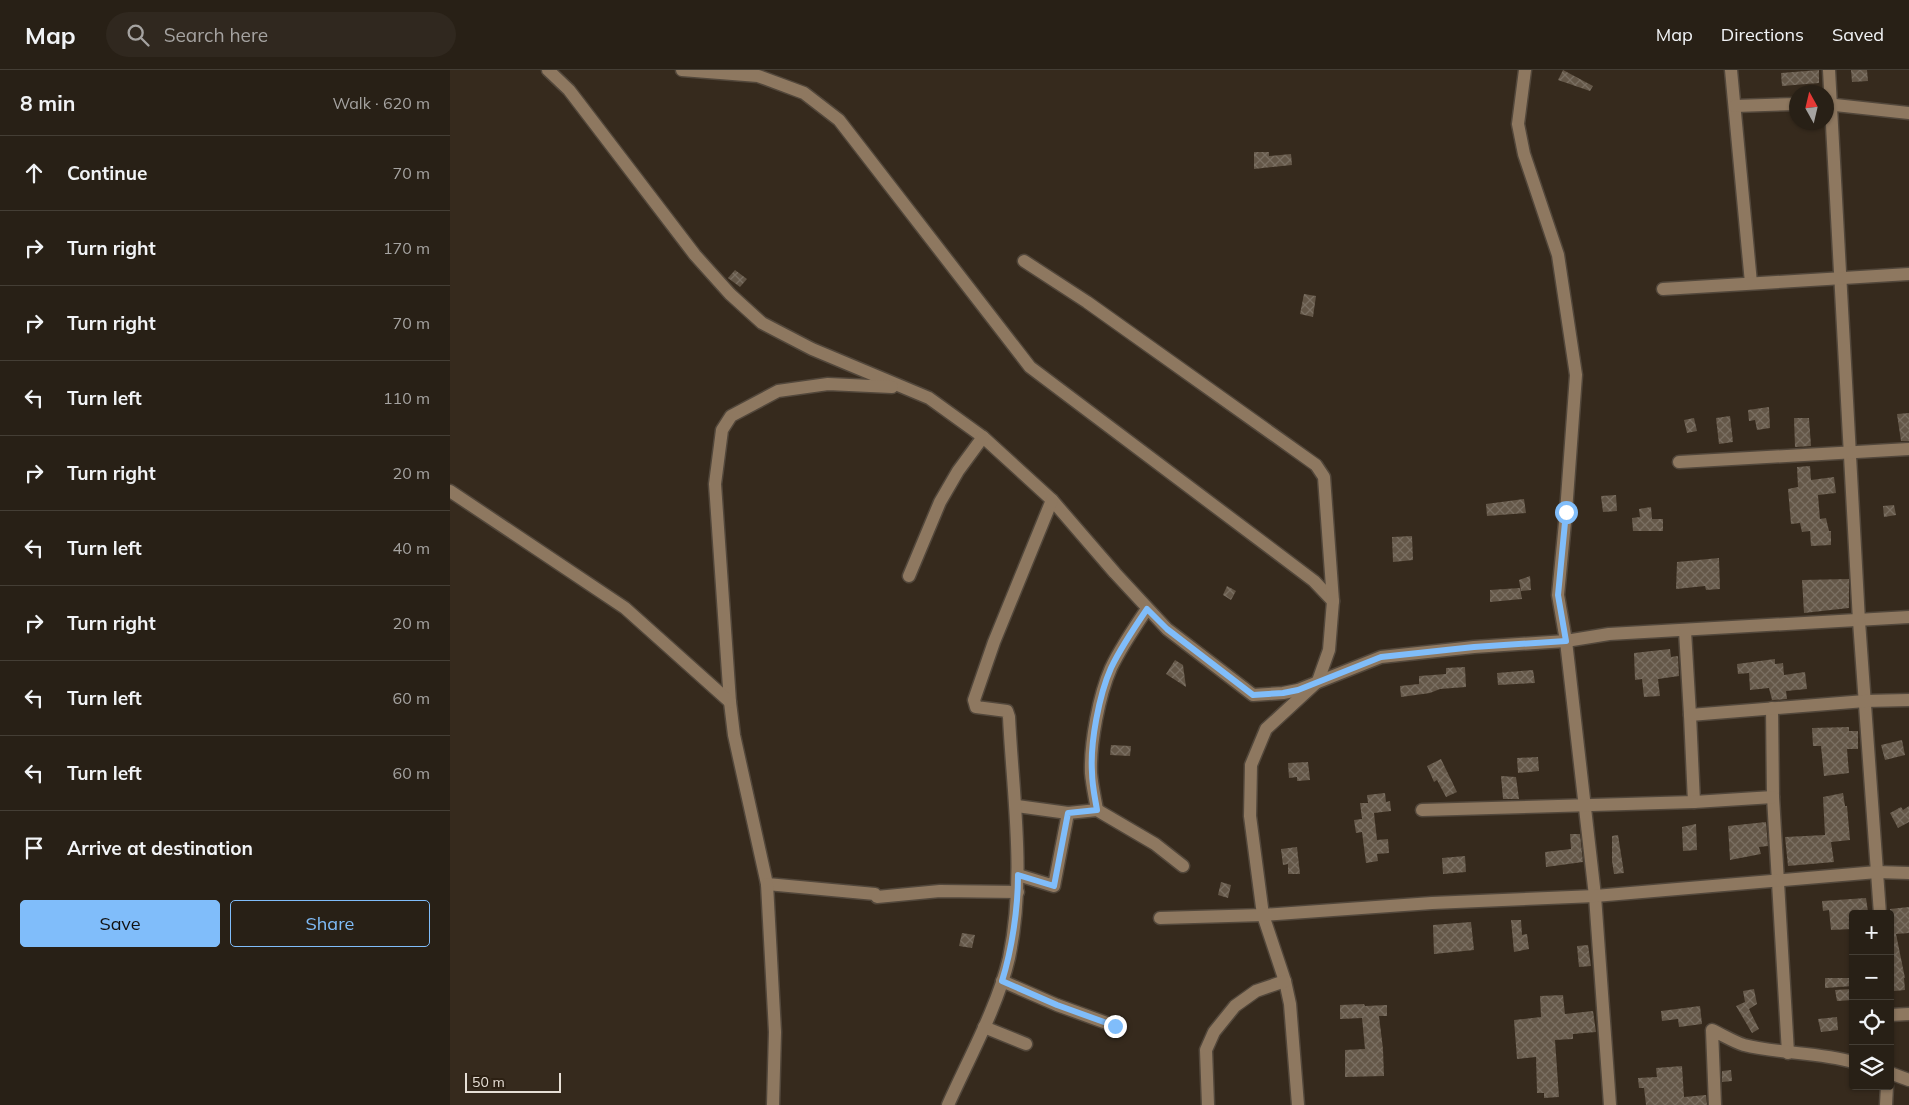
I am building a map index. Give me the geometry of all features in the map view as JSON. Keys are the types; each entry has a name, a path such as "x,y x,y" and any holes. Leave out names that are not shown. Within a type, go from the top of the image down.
{"street":[{"path":"548,70 569,90 695,256 730,294 762,323 812,349 929,398 983,437 1052,500 1147,609 1167,629 1253,695 1291,692 1381,657 1474,647 1566,641 1609,634 1909,617"},
{"path":"682,70 758,76 804,92 840,120 1030,368 1314,581 1333,601"},
{"path":"1525,70 1518,124 1524,154 1558,254 1576,376 1558,595 1566,641 1595,896 1610,1105"},
{"path":"1731,70 1750,283"},
{"path":"1829,70 1829,85"},
{"path":"1735,106 1789,104"},
{"path":"1834,105 1909,113"},
{"path":"1830,130 1841,279 1859,621 1880,910"},
{"path":"1024,261 1088,302 1316,466 1324,477 1333,601 1329,650 1318,681 1266,729 1251,765 1250,816 1263,915 1285,981 1290,1004 1298,1105"},
{"path":"1663,289 1909,274"},
{"path":"773,1105 775,1032 767,884 734,735 730,702 715,484 722,430 731,416 778,391 828,384 889,386 929,398"},
{"path":"910,576 940,502 958,471 983,437"},
{"path":"1679,462 1909,449"},
{"path":"450,491 625,608 730,702"},
{"path":"948,1105 1002,981 1009,958 1018,892 1016,806 1008,711 976,707 974,700 994,642 1052,500"},
{"path":"1097,810 1092,774 1092,758 1100,704 1110,669 1124,643 1147,609"},
{"path":"1684,631 1694,802"},
{"path":"1690,715 1865,701 1909,700"},
{"path":"1772,708 1773,797 1788,1053"},
{"path":"1422,810 1694,802 1773,797"},
{"path":"1016,806 1068,813 1097,810 1155,844 1183,866"},
{"path":"1018,875 1054,886 1068,813"},
{"path":"1160,918 1263,915 1432,903 1595,896 1778,882 1876,872 1909,873"},
{"path":"767,884 875,894 877,897 940,891 1018,892"},
{"path":"1002,981 1057,1005 1115,1026"},
{"path":"1208,1105 1206,1050 1214,1032 1235,1006 1256,991 1285,981"},
{"path":"1894,1015 1909,1014"},
{"path":"984,1026 1026,1044"},
{"path":"1715,1105 1712,1030 1743,1044 1788,1053 1834,1057 1849,1061"},
{"path":"1894,1074 1909,1080"},
{"path":"1886,1105 1887,1090"}],"building":[{"path":"1563,70 1593,86 1590,91 1558,80"},
{"path":"1819,70 1819,83 1782,86 1781,73"},
{"path":"1851,70 1867,70 1868,81 1852,82"},
{"path":"1254,152 1269,152 1269,156 1291,154 1292,165 1254,169"},
{"path":"735,270 747,279 740,287 728,278"},
{"path":"1304,294 1316,296 1313,317 1300,314"},
{"path":"1769,407 1770,428 1757,430 1755,420 1749,421 1748,410"},
{"path":"1909,413 1909,441 1901,441 1897,414"},
{"path":"1730,416 1733,442 1719,444 1716,418"},
{"path":"1694,418 1697,431 1687,433 1684,420"},
{"path":"1794,418 1809,418 1811,446 1795,447"},
{"path":"1810,466 1811,480 1834,477 1836,493 1818,495 1820,519 1826,518 1829,531 1831,531 1831,545 1811,546 1810,531 1802,532 1800,523 1791,524 1788,489 1798,487 1797,467"},
{"path":"1616,495 1617,511 1603,512 1601,496"},
{"path":"1524,499 1526,513 1487,516 1486,504"},
{"path":"1894,505 1896,515 1884,517 1883,506"},
{"path":"1651,507 1652,519 1663,519 1663,531 1633,531 1632,518 1640,517 1639,509"},
{"path":"1412,536 1413,560 1393,562 1392,537"},
{"path":"1719,558 1720,589 1706,590 1705,586 1676,589 1677,562"},
{"path":"1530,576 1531,590 1521,591 1519,580"},
{"path":"1849,579 1849,608 1804,613 1802,580"},
{"path":"1227,586 1236,591 1231,600 1223,595"},
{"path":"1520,588 1522,599 1490,602 1490,590"},
{"path":"1670,649 1671,657 1678,656 1679,676 1658,679 1660,696 1644,697 1642,679 1635,680 1634,653"},
{"path":"1775,659 1775,664 1783,663 1784,675 1805,672 1807,689 1786,691 1787,699 1772,700 1769,688 1750,690 1749,673 1738,674 1737,664"},
{"path":"1175,660 1183,665 1186,687 1166,674"},
{"path":"1465,667 1466,687 1440,689 1430,693 1401,697 1400,686 1419,684 1419,676 1446,674 1446,668"},
{"path":"1533,670 1535,683 1498,685 1497,673"},
{"path":"1849,727 1849,731 1858,731 1858,749 1847,749 1849,773 1824,776 1821,746 1813,746 1812,728"},
{"path":"1902,740 1905,755 1885,760 1881,745"},
{"path":"1111,745 1131,746 1130,756 1110,755"},
{"path":"1538,757 1539,771 1518,773 1517,758"},
{"path":"1441,759 1457,792 1446,797 1437,780 1434,782 1427,766"},
{"path":"1308,762 1310,780 1297,781 1297,777 1289,778 1288,763"},
{"path":"1501,776 1516,777 1519,799 1503,799"},
{"path":"1385,793 1386,802 1390,801 1391,811 1374,813 1377,840 1388,839 1389,853 1377,854 1378,861 1366,863 1362,832 1356,833 1354,820 1362,819 1360,803 1368,803 1367,795"},
{"path":"1843,793 1845,806 1847,806 1850,840 1831,842 1834,862 1788,866 1785,837 1825,835 1823,797"},
{"path":"1909,806 1909,822 1898,828 1890,813 1901,807 1903,810"},
{"path":"1766,822 1768,846 1759,847 1761,854 1730,860 1728,826"},
{"path":"1696,824 1697,850 1683,851 1682,827"},
{"path":"1570,834 1580,834 1583,862 1546,867 1545,852 1571,849"},
{"path":"1618,835 1624,873 1614,874 1612,836"},
{"path":"1297,847 1300,874 1288,874 1288,864 1283,865 1281,849"},
{"path":"1465,856 1466,872 1443,874 1442,858"},
{"path":"1221,882 1231,885 1228,898 1218,895"},
{"path":"1866,898 1868,910 1849,910 1849,929 1831,930 1829,910 1823,911 1822,901"},
{"path":"1909,907 1909,933 1896,934 1905,978 1905,990 1894,991 1894,910 1890,909"},
{"path":"1511,920 1521,920 1522,935 1527,934 1529,949 1514,952"},
{"path":"1471,922 1474,950 1434,954 1433,925"},
{"path":"962,933 975,935 972,948 959,946"},
{"path":"1588,945 1591,966 1579,967 1577,946"},
{"path":"1825,978 1849,978 1849,986 1825,988"},
{"path":"1754,989 1757,1004 1749,1009 1759,1029 1752,1033 1736,1006 1745,1002 1743,991"},
{"path":"1849,989 1849,1000 1837,1001 1835,990"},
{"path":"1563,995 1565,1014 1593,1011 1596,1032 1573,1034 1573,1039 1555,1040 1559,1097 1544,1098 1544,1093 1537,1093 1536,1057 1517,1059 1514,1020 1541,1017 1540,996"},
{"path":"1364,1004 1365,1006 1387,1005 1387,1016 1379,1016 1384,1076 1345,1077 1345,1050 1365,1049 1362,1018 1340,1019 1340,1005"},
{"path":"1700,1006 1702,1024 1679,1027 1678,1019 1662,1021 1661,1011"},
{"path":"1837,1017 1838,1030 1821,1032 1818,1019"},
{"path":"1682,1066 1684,1097 1706,1095 1707,1105 1646,1105 1644,1088 1639,1088 1638,1078 1657,1077 1656,1068"},
{"path":"1731,1070 1732,1081 1722,1082 1722,1071"}],"route":[{"path":"1115,1026 1057,1005 1002,981 1009,958 1018,892 1018,875 1054,886 1068,813 1097,810 1092,774 1092,758 1100,704 1110,669 1124,643 1147,609 1167,629 1253,695 1298,690 1381,657 1474,647 1566,641 1558,595 1566,512"}]}
